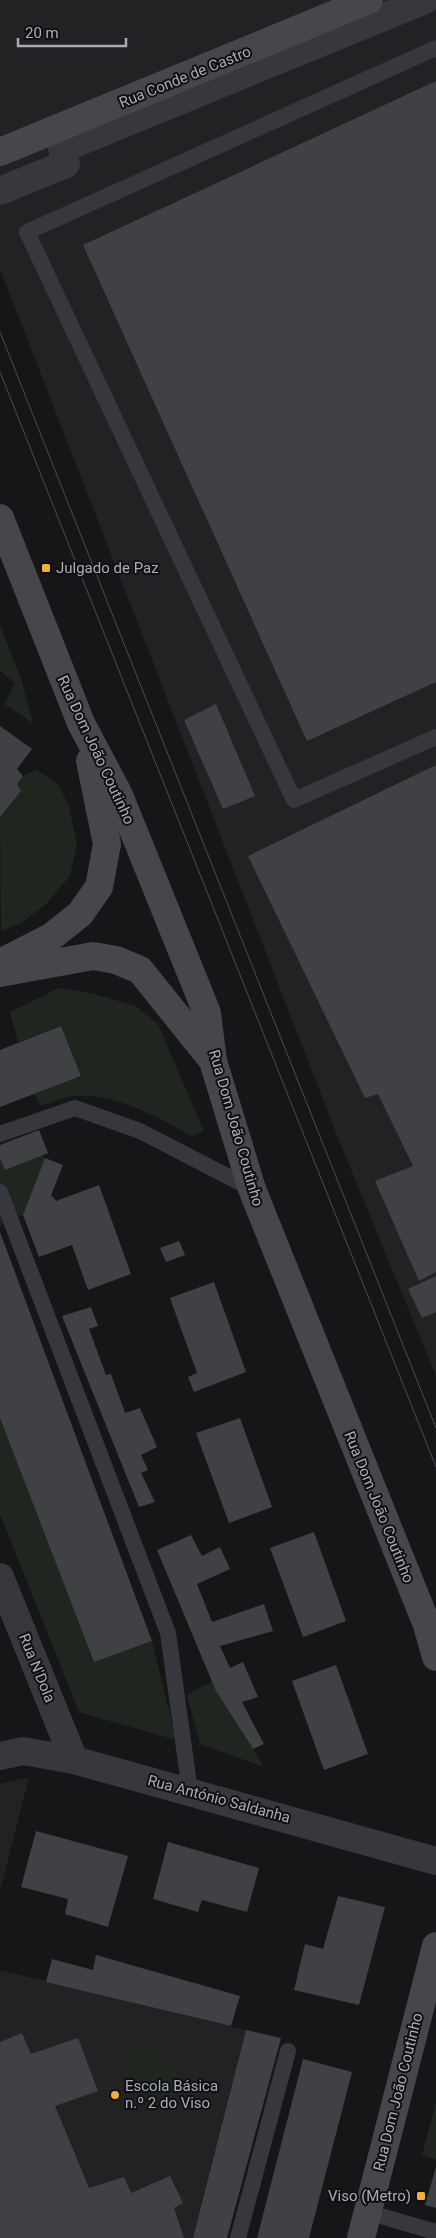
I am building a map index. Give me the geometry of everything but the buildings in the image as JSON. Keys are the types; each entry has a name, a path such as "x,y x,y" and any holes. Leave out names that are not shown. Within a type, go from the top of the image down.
{"main road":[{"name":"Rua Conde de Castro","path":"0,152 369,0"},
{"name":"Rua Dom João Coutinho","path":"0,518 80,723 119,796 206,1013 213,1061 252,1189 427,1625 436,1657"},
{"path":"0,963 51,937 80,914 99,887 107,844 80,723"},
{"path":"0,973 92,956 116,960 140,970 213,1061"},
{"name":"Rua Dom João Coutinho","path":"364,2225 436,1946"}],"street":[{"path":"0,191 66,164 62,149 425,0"},
{"name":"Rua N'Dola","path":"0,1577 5,1606 74,1760"},
{"name":"Rua António Saldanha","path":"0,1756 23,1751 74,1760 436,1861"}],"lane":[{"path":"436,48 27,232 294,800 436,737"},
{"path":"0,1134 75,1108 140,1131 252,1189"},
{"path":"0,1192 168,1633 190,1791"},
{"path":"238,2238 288,2051"},
{"path":"364,2225 436,2232"}],"shaded area":[{"path":"0,0 436,0 436,1376 338,1138 0,269"},
{"path":"0,625 22,682 33,723 4,704 15,683 0,671"},
{"path":"36,769 59,785 69,807 77,844 70,876 46,904 21,923 1,931 0,804 23,776"},
{"path":"59,988 95,994 136,1006 158,1024 204,1131 191,1136 135,1107 104,1098 74,1096 40,1106 35,1094 81,1076 61,1026 18,1042 10,1012"},
{"path":"43,1155 45,1158 23,1215 0,1226 0,1158"},
{"path":"0,1418 94,1662 152,1641 176,1740 79,1712 0,1514"},
{"path":"212,1681 216,1691 264,1767 200,1744 187,1695"},
{"path":"29,1777 0,1891 0,1784"},
{"name":"Escola Básica n.º 2 do Viso","path":"0,1970 246,2030 193,2238 0,2238"},
{"path":"138,2040 154,2045 171,2061 179,2083 175,2098 163,2100 153,2098 137,2086 132,2076 127,2055 128,2044"},
{"path":"436,2102 436,2160 422,2155"}],"tram line":[{"path":"0,332 436,1428"},
{"path":"0,372 436,1467"}],"place":[{"name":"Julgado de Paz","path":"46,568"},
{"name":"Escola Básica n.º 2 do Viso","path":"115,2095"},
{"name":"Viso (Metro)","path":"421,2196"}]}
